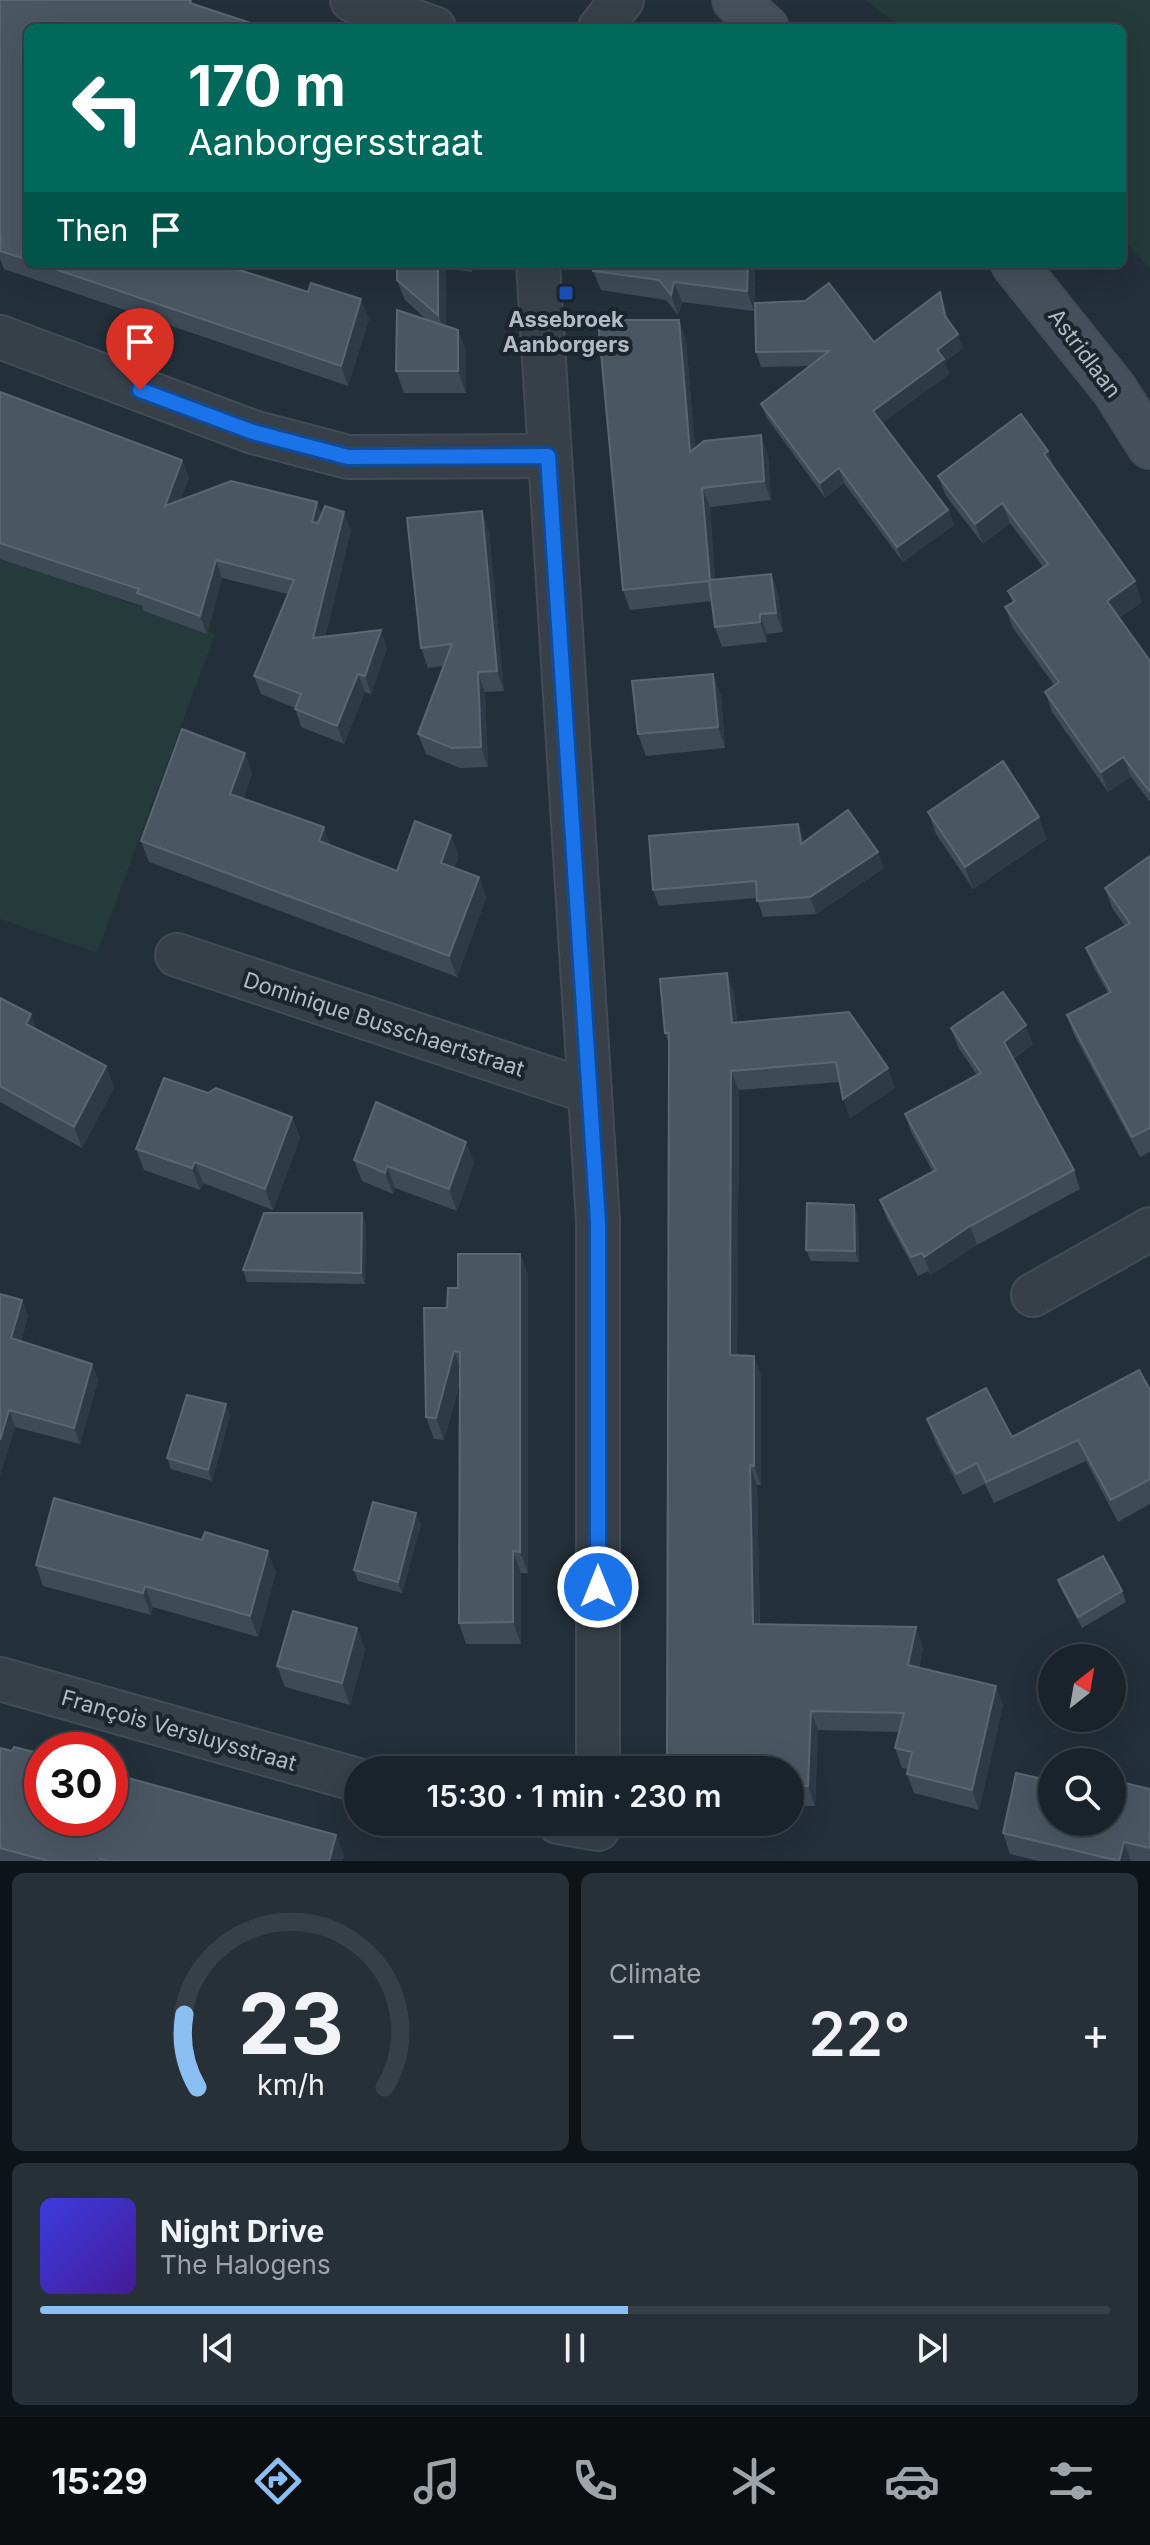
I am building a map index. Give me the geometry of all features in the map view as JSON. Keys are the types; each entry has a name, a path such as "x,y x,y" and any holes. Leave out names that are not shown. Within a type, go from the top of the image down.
{"main road":[{"path":"735,0 762,24"},
{"name":"Astridlaan","path":"1017,268 1114,389 1150,446"}],"street":[{"path":"352,0 422,24"},
{"path":"603,24 622,0"},
{"path":"538,268 598,1222 598,1756"},
{"path":"0,337 253,432 348,457 548,456"},
{"name":"Dominique Busschaertstraat","path":"177,955 590,1092"},
{"path":"1033,1295 1150,1229"},
{"name":"François Versluysstraat","path":"0,1679 344,1776"}],"green space":[{"path":"865,0 1150,0 1150,269 1126,242 1126,24 898,24"},
{"path":"0,556 215,634 97,953 0,919"}],"building":[{"path":"0,0 191,0 190,3 254,24 24,24 24,259 0,251"},
{"path":"52,268 233,268 308,292 311,283 361,299 341,366"},
{"path":"397,268 438,268 438,315 397,280"},
{"path":"593,268 748,268 747,291 674,282 671,295 659,280 593,271"},
{"path":"829,283 874,342 940,292 945,316 958,334 937,350 944,359 873,411 948,510 897,547 839,468 820,483 761,404 829,351 756,352 755,303 805,301"},
{"path":"397,310 458,330 458,371 396,371"},
{"path":"598,320 679,320 690,452 704,441 761,435 764,481 702,488 710,580 771,574 776,613 760,614 760,622 715,627 709,581 623,590"},
{"path":"0,392 182,460 165,506 231,481 317,502 312,522 318,523 325,506 344,512 313,638 381,630 365,676 358,674 337,726 295,709 301,694 254,676 294,580 216,560 200,616 137,593 139,589 0,543"},
{"path":"1021,414 1048,451 1044,454 1135,581 1107,601 1150,661 1150,792 1123,757 1101,772 1045,692 1059,682 1005,607 1015,601 1008,591 1048,564 1002,503 975,524 938,476"},
{"path":"482,511 497,671 478,672 481,747 452,748 418,734 452,644 421,648 407,518"},
{"path":"713,674 718,727 638,734 632,681"},
{"path":"182,729 245,753 230,794 324,827 319,841 397,871 415,821 451,835 441,863 479,877 449,956 141,841"},
{"path":"1003,761 1039,817 965,867 928,812"},
{"path":"848,810 878,852 810,897 757,901 756,881 653,890 649,836 798,824 801,844"},
{"path":"1150,856 1150,1128 1132,1137 1067,1015 1111,992 1086,948 1130,923 1105,888"},
{"path":"727,973 732,1023 849,1012 888,1068 843,1099 836,1062 731,1071 730,1355 754,1356 754,1466 750,1465 753,1624 916,1627 908,1665 996,1686 972,1790 907,1774 912,1752 895,1748 904,1713 811,1711 808,1786 804,1786 804,1756 667,1756 669,1033 665,1033 660,979"},
{"path":"1003,992 1026,1025 1004,1042 1074,1170 970,1226 924,1257 922,1253 911,1257 880,1200 936,1170 905,1114 981,1073 951,1028"},
{"path":"0,998 31,1014 26,1024 106,1066 74,1127 0,1086"},
{"path":"164,1078 208,1093 216,1088 292,1117 265,1189 195,1162 192,1168 136,1149"},
{"path":"376,1102 466,1142 449,1189 387,1166 385,1173 354,1160"},
{"path":"807,1203 854,1205 855,1251 806,1250"},
{"path":"264,1213 362,1213 361,1273 243,1270"},
{"path":"458,1254 520,1254 520,1552 513,1551 513,1622 459,1623 460,1352 454,1351 436,1418 426,1417 424,1308 447,1308 448,1288 458,1288"},
{"path":"0,1294 22,1300 11,1338 92,1364 74,1428 9,1410 0,1440"},
{"path":"1139,1370 1150,1390 1150,1479 1111,1500 1078,1440 986,1482 977,1463 956,1474 927,1419 986,1388 1012,1437"},
{"path":"187,1395 226,1404 208,1470 167,1458"},
{"path":"54,1498 202,1540 205,1532 268,1551 250,1616 145,1586 143,1593 36,1565"},
{"path":"373,1502 416,1513 398,1582 354,1570"},
{"path":"1103,1556 1122,1591 1078,1617 1058,1580"},
{"path":"293,1611 357,1628 342,1683 277,1666"},
{"path":"14,1747 24,1750 24,1836 128,1836 128,1778 336,1835 329,1861 48,1861 0,1848 0,1748 12,1751"},
{"path":"1016,1773 1038,1778 1038,1836 1126,1836 1126,1783 1150,1789 1150,1848 1124,1842 1119,1861 1003,1833"}],"place":[{"name":"Assebroek Aanborgers","path":"566,293"}],"route":[{"path":"140,390 253,432 348,457 548,456 598,1222 598,1587"}]}
